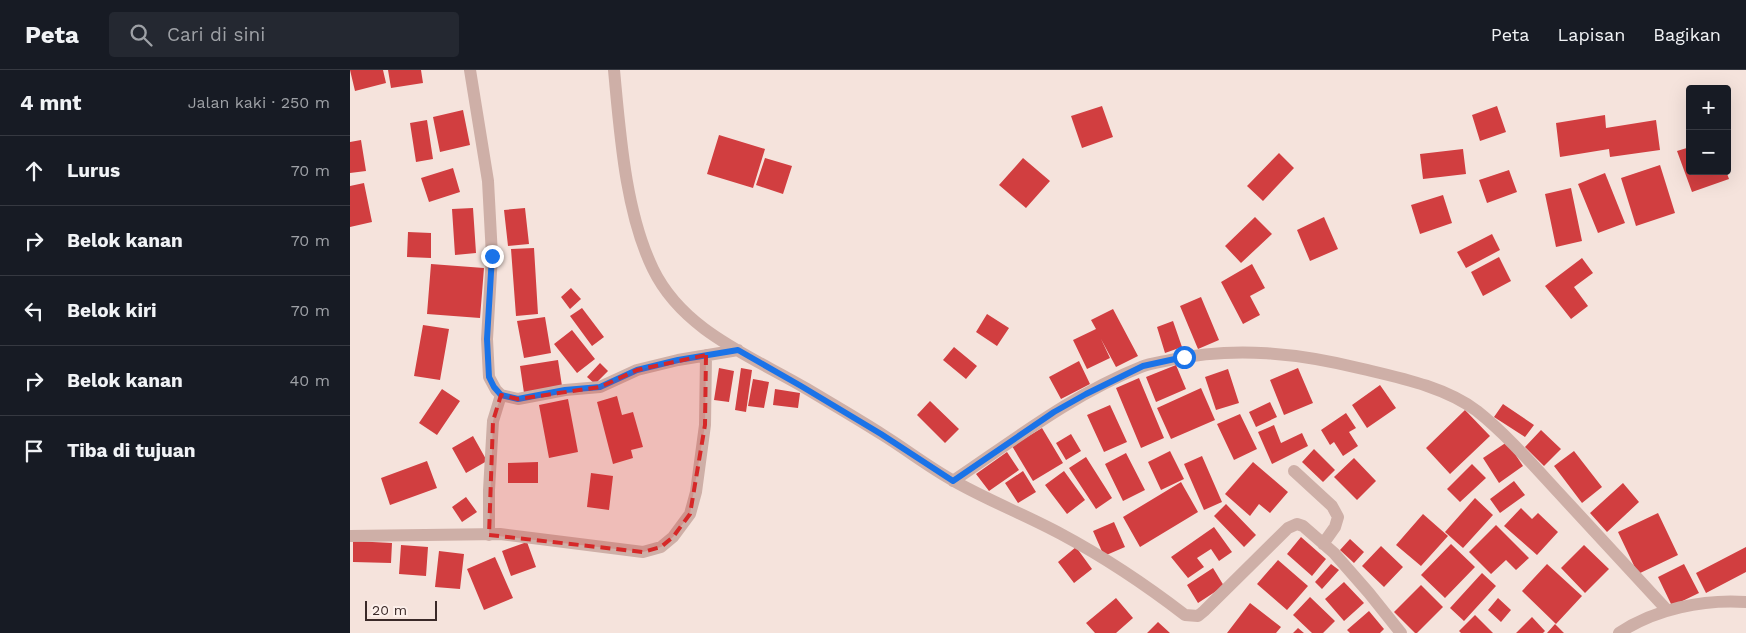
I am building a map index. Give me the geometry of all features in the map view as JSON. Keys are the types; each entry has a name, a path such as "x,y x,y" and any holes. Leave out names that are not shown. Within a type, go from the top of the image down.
{"street":[{"path":"470,70 488,181 492,256 487,339 489,377 501,395 518,399 565,390 600,387 637,370 738,350"},
{"path":"614,70 631,201 642,240 653,270 670,297 698,325 881,434 953,481 1060,534 1102,558 1184,615 1198,616 1204,612 1252,562 1290,526 1296,524 1303,526 1334,553 1364,586 1401,633"},
{"path":"953,481 1054,412 1143,366 1217,352 1271,353 1328,361 1423,385 1453,397 1477,411 1520,451 1667,610"},
{"path":"350,536 500,534 643,552 661,547 673,537 690,514 696,492 705,425 706,355"},
{"path":"489,535 489,490 493,421 501,395"},
{"path":"1294,471 1332,506 1338,517 1335,527 1323,544"},
{"path":"1619,633 1630,625 1667,610 1706,603 1746,602"}],"highlighted area":[{"path":"706,355 705,425 690,514 673,537 661,547 643,552 489,535 493,421 501,395 518,399 600,387 637,370"}],"building":[{"path":"350,70 383,70 386,83 355,91"},
{"path":"388,70 421,70 423,83 391,88"},
{"path":"1102,106 1113,137 1082,148 1071,116"},
{"path":"1497,106 1506,132 1480,141 1472,115"},
{"path":"463,110 470,145 440,152 433,117"},
{"path":"1605,115 1606,128 1656,120 1660,150 1610,157 1609,149 1560,157 1556,123"},
{"path":"427,120 433,159 416,162 410,123"},
{"path":"719,135 765,149 753,188 707,174"},
{"path":"361,140 366,171 350,173 350,142"},
{"path":"1686,148 1686,175 1728,175 1729,179 1692,192 1677,151"},
{"path":"1463,149 1466,174 1423,179 1420,154"},
{"path":"1279,153 1294,168 1263,201 1247,186"},
{"path":"765,158 792,166 783,194 756,185"},
{"path":"1023,158 1050,181 1026,208 999,185"},
{"path":"1660,165 1675,213 1636,226 1621,178"},
{"path":"453,168 460,192 429,202 421,178"},
{"path":"1509,170 1517,192 1487,203 1479,180"},
{"path":"1605,173 1625,223 1598,233 1578,184"},
{"path":"364,183 372,222 350,227 350,186"},
{"path":"1571,188 1582,241 1556,247 1545,194"},
{"path":"1443,195 1452,223 1420,234 1411,205"},
{"path":"473,208 476,253 455,255 452,209"},
{"path":"525,208 529,244 508,246 504,210"},
{"path":"1255,217 1272,234 1241,263 1225,246"},
{"path":"1324,217 1338,249 1310,261 1297,230"},
{"path":"408,232 431,233 431,258 407,257"},
{"path":"1492,234 1500,250 1466,268 1457,252"},
{"path":"534,248 538,314 516,316 511,249"},
{"path":"1499,257 1511,281 1483,296 1471,272"},
{"path":"1582,258 1593,273 1574,287 1588,306 1571,319 1545,286"},
{"path":"431,264 484,268 480,318 427,314"},
{"path":"1252,264 1265,288 1250,296 1260,315 1243,324 1221,282"},
{"path":"571,288 581,299 570,309 561,297"},
{"path":"1201,297 1219,340 1198,349 1180,306"},
{"path":"582,308 604,337 592,346 570,316"},
{"path":"1113,309 1138,356 1116,367 1101,339 1110,358 1087,369 1073,340 1096,329 1091,320"},
{"path":"987,314 1009,328 997,346 976,332"},
{"path":"545,317 551,353 524,358 517,321"},
{"path":"1173,321 1182,347 1165,353 1157,327"},
{"path":"423,325 449,329 440,380 414,376"},
{"path":"572,330 595,359 577,373 554,344"},
{"path":"954,347 977,366 966,379 943,360"},
{"path":"558,360 562,386 524,393 520,366"},
{"path":"1079,361 1090,384 1061,399 1049,377"},
{"path":"600,363 608,371 595,384 587,377"},
{"path":"1176,365 1186,389 1156,402 1146,377"},
{"path":"719,368 734,371 729,402 714,400"},
{"path":"741,368 752,370 746,412 735,410"},
{"path":"1298,368 1313,403 1284,415 1270,380"},
{"path":"1228,369 1239,403 1216,410 1205,377"},
{"path":"1139,378 1164,438 1141,448 1116,388"},
{"path":"753,379 769,382 764,408 748,406"},
{"path":"1380,385 1396,408 1367,428 1352,405"},
{"path":"1201,388 1215,420 1171,439 1157,408"},
{"path":"442,389 460,401 437,435 419,423"},
{"path":"775,389 800,393 798,408 773,405"},
{"path":"617,396 622,415 633,412 643,447 631,450 633,458 613,464 597,402"},
{"path":"568,399 578,452 549,458 539,405"},
{"path":"930,401 959,429 945,443 917,415"},
{"path":"1270,402 1277,417 1256,427 1249,412"},
{"path":"1503,404 1534,425 1525,437 1494,417"},
{"path":"1110,405 1127,442 1104,452 1087,415"},
{"path":"1465,410 1490,436 1450,474 1426,448"},
{"path":"1346,413 1356,428 1349,432 1358,446 1343,456 1334,442 1330,445 1321,430"},
{"path":"1240,414 1257,449 1234,460 1217,424"},
{"path":"1274,425 1281,443 1302,433 1308,446 1272,464 1258,432"},
{"path":"1042,428 1063,463 1033,481 1012,446"},
{"path":"1541,430 1561,449 1544,466 1525,447"},
{"path":"1071,434 1081,451 1066,460 1056,443"},
{"path":"473,436 487,461 466,473 452,448"},
{"path":"1507,442 1523,466 1499,483 1483,458"},
{"path":"1314,449 1335,470 1323,482 1302,462"},
{"path":"1170,451 1184,479 1161,490 1148,462"},
{"path":"1574,451 1602,487 1582,503 1554,466"},
{"path":"1007,452 1019,470 989,491 976,474"},
{"path":"1126,453 1145,490 1123,501 1105,464"},
{"path":"1202,456 1222,502 1204,510 1184,464"},
{"path":"1086,457 1112,498 1096,509 1069,468"},
{"path":"1354,458 1376,481 1357,500 1334,477"},
{"path":"427,461 437,488 390,505 381,478"},
{"path":"538,462 538,483 508,483 508,463"},
{"path":"1253,462 1288,492 1270,513 1259,504 1250,516 1225,494"},
{"path":"1472,464 1486,478 1460,502 1447,489"},
{"path":"1023,471 1036,492 1018,503 1005,483"},
{"path":"1064,471 1085,500 1067,514 1045,485"},
{"path":"591,473 613,476 609,510 587,507"},
{"path":"1514,481 1525,495 1500,513 1490,499"},
{"path":"1181,482 1198,512 1140,547 1123,517"},
{"path":"1623,483 1639,502 1607,532 1590,513"},
{"path":"466,497 477,512 462,522 452,507"},
{"path":"1475,498 1493,515 1463,548 1445,532"},
{"path":"1226,504 1256,535 1244,547 1214,516"},
{"path":"1521,508 1532,519 1538,513 1558,532 1537,555 1504,526"},
{"path":"1658,513 1678,555 1638,574 1618,532"},
{"path":"1423,514 1448,536 1421,566 1396,545"},
{"path":"1114,522 1125,547 1104,556 1093,531"},
{"path":"1496,525 1529,558 1516,570 1506,560 1491,574 1469,552"},
{"path":"1214,527 1232,552 1219,561 1211,549 1197,558 1204,567 1188,578 1171,557"},
{"path":"1301,537 1326,559 1312,576 1287,554"},
{"path":"1350,539 1364,552 1354,563 1340,550"},
{"path":"353,541 392,543 391,563 353,562"},
{"path":"527,542 536,567 511,576 502,551"},
{"path":"1451,544 1475,567 1445,598 1421,575"},
{"path":"401,545 428,547 426,576 399,574"},
{"path":"1584,545 1609,569 1585,593 1561,568"},
{"path":"1381,546 1403,567 1384,587 1362,566"},
{"path":"1076,547 1092,569 1074,583 1058,562"},
{"path":"1746,547 1746,572 1706,593 1696,573"},
{"path":"439,551 464,554 460,589 435,587"},
{"path":"495,557 513,598 484,610 467,569"},
{"path":"1278,560 1308,586 1287,610 1257,584"},
{"path":"1331,564 1339,570 1322,589 1315,582"},
{"path":"1547,564 1582,596 1556,624 1522,591"},
{"path":"1684,564 1699,593 1672,606 1658,577"},
{"path":"1213,568 1224,586 1198,603 1187,585"},
{"path":"1482,573 1496,586 1464,621 1450,608"},
{"path":"1344,582 1364,603 1344,621 1325,599"},
{"path":"1421,585 1443,607 1415,633 1394,612"},
{"path":"1310,597 1335,621 1323,633 1312,633 1293,615"},
{"path":"1116,598 1133,618 1116,633 1095,633 1086,623"},
{"path":"1498,598 1511,610 1501,622 1488,610"},
{"path":"1250,603 1281,627 1276,633 1227,633"},
{"path":"1369,611 1384,629 1380,633 1350,633 1347,630"},
{"path":"1475,615 1493,633 1461,633 1459,631"},
{"path":"1532,617 1545,631 1543,633 1516,633"},
{"path":"1158,622 1170,633 1147,633"},
{"path":"1555,624 1564,633 1547,633"},
{"path":"1298,628 1304,633 1293,633"}],"route":[{"path":"492,256 487,339 489,377 501,395 518,399 565,390 600,387 637,370 678,360 738,350 881,434 953,481 1054,412 1086,394 1143,366 1184,357"}]}
